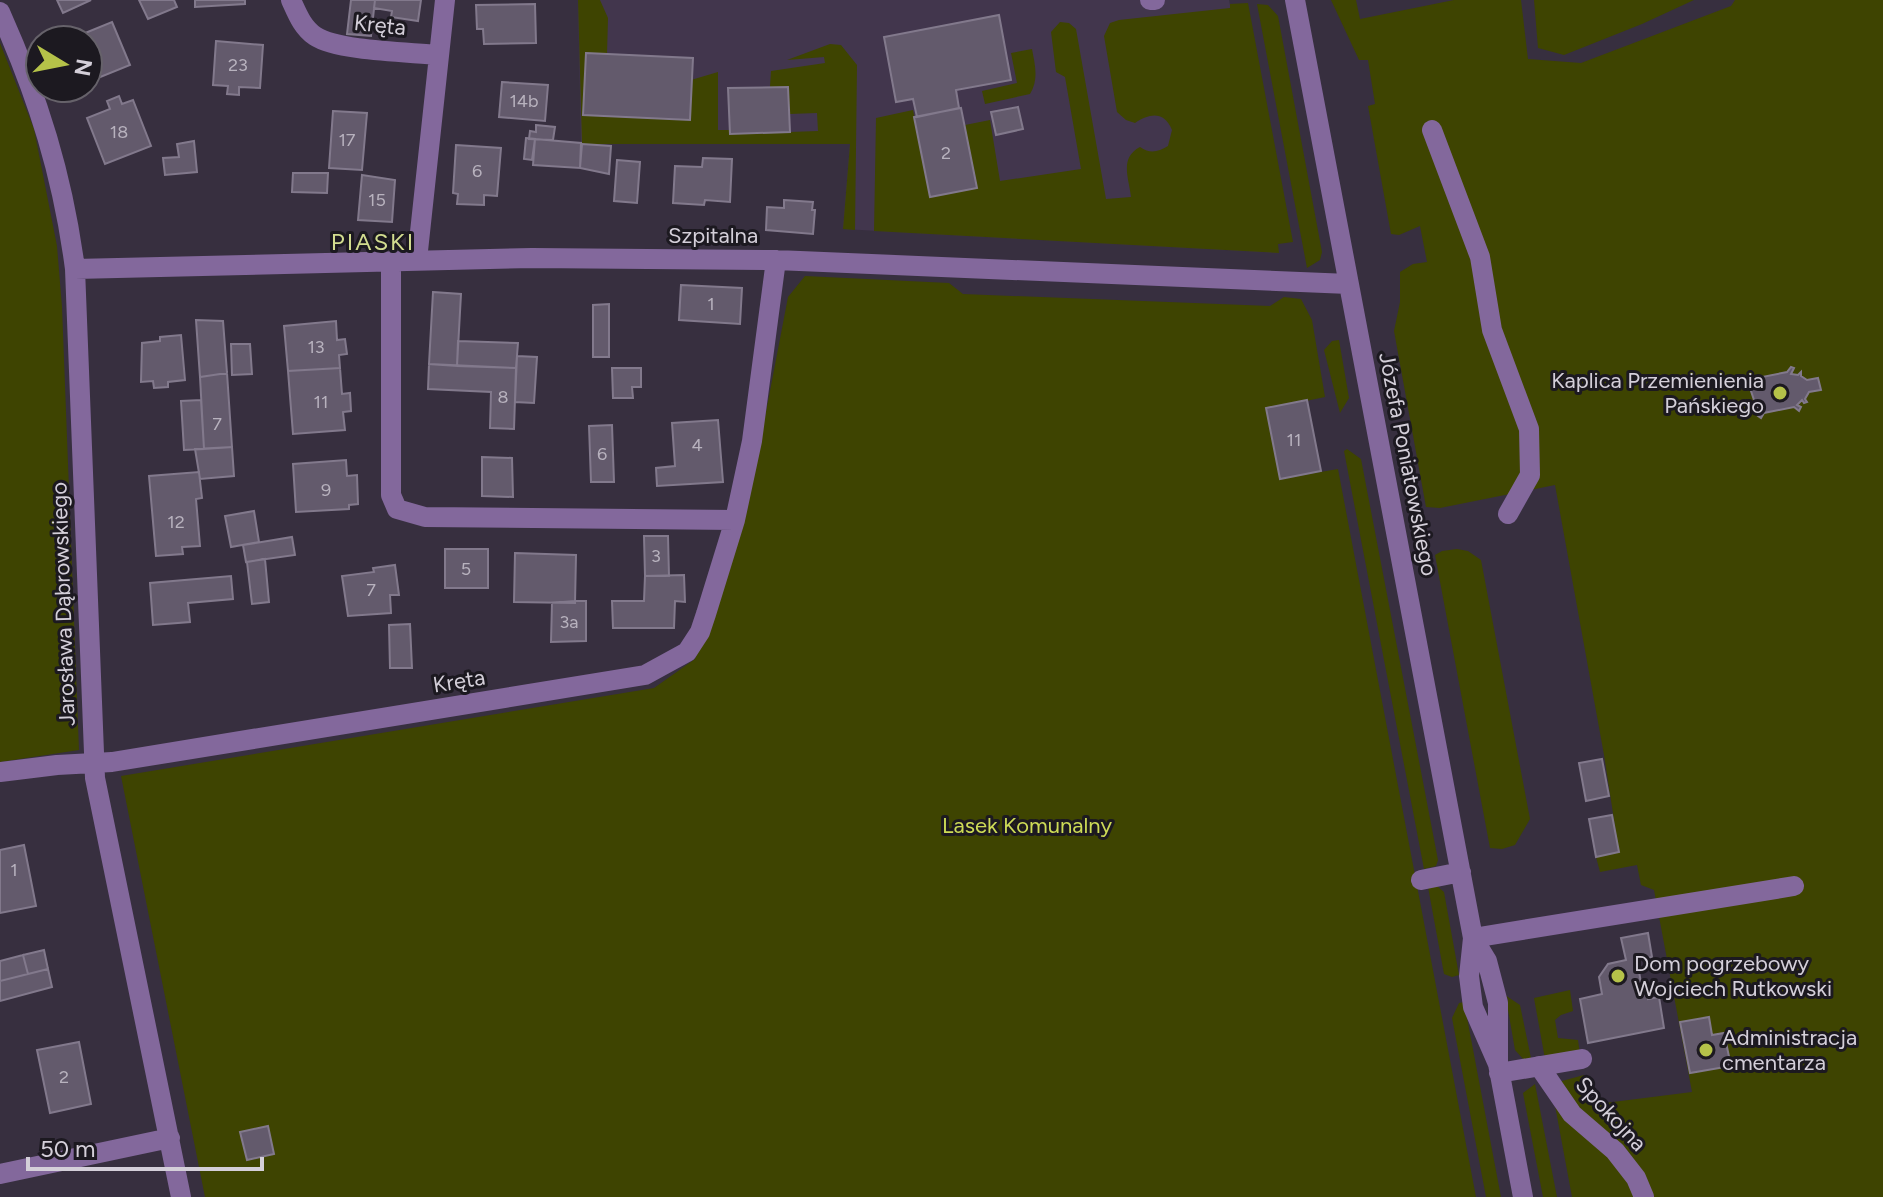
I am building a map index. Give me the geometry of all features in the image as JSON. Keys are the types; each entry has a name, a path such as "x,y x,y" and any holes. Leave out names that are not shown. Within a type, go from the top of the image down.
{"street":[{"name":"Kręta","path":"291,0 301,22 313,35 329,44 438,55"},
{"path":"417,260 445,0"},
{"name":"Józefa Poniatowskiego","path":"1295,0 1473,938 1487,961 1496,994 1498,1069 1523,1197"},
{"name":"Jarosława Dąbrowskiego","path":"0,12 35,94 57,163 70,226 75,269 93,764 181,1197"},
{"path":"1432,130 1480,257 1492,330 1529,429 1530,475 1508,514"},
{"name":"Szpitalna","path":"75,269 417,260 776,260 1349,284"},
{"name":"Kręta","path":"0,772 93,764 645,675 687,652 700,632 735,520 752,441 776,260"},
{"path":"391,261 391,495 397,509 425,517 735,520"},
{"path":"1421,880 1461,872"},
{"path":"1473,938 1794,886"},
{"path":"1498,1069 1582,1059"},
{"name":"Spokojna","path":"1539,1066 1572,1114 1615,1151 1636,1178 1644,1197"},
{"path":"0,1174 170,1138"}],"shaded area":[{"path":"578,0 1229,0 1279,253 843,229 850,144 581,143"}],"green space":[{"path":"578,0 600,0 608,18 607,54 587,53 584,115 689,120 691,80 718,72 718,130 730,130 731,134 818,131 817,113 789,114 788,87 770,87 771,71 825,63 824,57 787,60 830,44 841,45 857,65 855,230 843,229 850,144 582,144"},
{"path":"1331,0 1356,0 1360,19 1454,0 1521,0 1528,59 1581,63 1731,6 1735,0 1883,0 1883,1197 1572,1197 1551,1084 1584,1075 1589,1105 1692,1092 1654,890 1641,885 1637,865 1600,872 1596,857 1619,852 1555,485 1440,508 1426,507 1394,331 1400,302 1400,272 1413,264 1427,262 1420,226 1399,235 1391,234 1368,106 1375,104 1368,60 1359,60"},
{"path":"1534,0 1694,0 1564,55 1538,48"},
{"path":"1248,3 1293,242 1278,244 1279,253 874,231 876,118 913,110 931,197 977,188 965,125 990,120 1000,181 1081,169 1065,77 1056,72 1051,32 1060,22 1069,23 1076,29 1106,199 1131,197 1127,169 1129,157 1140,147 1154,151 1168,146 1172,130 1161,117 1146,117 1135,123 1117,112 1104,36 1110,23"},
{"path":"1257,4 1268,5 1278,16 1322,252 1320,260 1307,268"},
{"path":"0,43 34,129 57,246 79,750 0,762"},
{"path":"1032,49 1035,77 1030,94 985,104 982,91 1017,83 1011,53"},
{"name":"Lasek Komunalny","path":"805,276 949,283 963,294 1270,306 1284,297 1301,299 1312,320 1325,397 1267,409 1280,479 1338,469 1476,1197 205,1197 121,776 654,688 695,659 717,610 747,511 788,297"},
{"path":"1339,340 1349,398 1340,413 1324,350 1332,341"},
{"path":"1347,449 1361,459 1438,860 1436,866 1424,869 1344,451"},
{"path":"1457,549 1468,551 1481,560 1530,819 1515,845 1502,849 1490,848 1435,555"},
{"path":"1437,886 1444,892 1459,975 1452,977 1444,974 1428,887"},
{"path":"1570,990 1573,1011 1555,1020 1558,1038 1578,1040 1580,1054 1545,1059 1534,998"},
{"path":"1505,995 1520,1005 1531,1058 1524,1060 1515,1050"},
{"path":"1464,1002 1501,1197 1486,1197 1452,1018 1459,1003"},
{"path":"1535,1084 1557,1197 1543,1197 1523,1093"}],"building":[{"path":"57,0 91,0 63,13"},
{"path":"139,0 174,0 177,7 148,19"},
{"path":"195,0 245,0 245,4 195,7"},
{"path":"351,0 375,0 371,36 347,34"},
{"path":"375,0 421,0 418,21 391,17 392,11 374,8"},
{"path":"535,4 536,43 484,44 483,29 477,29 476,5"},
{"path":"999,15 1011,80 956,90 959,108 917,117 913,99 896,102 884,37"},
{"path":"112,22 130,65 104,76 104,25"},
{"path":"216,41 263,45 260,88 239,87 239,95 227,94 228,86 213,85"},
{"path":"586,53 693,58 690,120 583,115"},
{"path":"502,82 548,85 545,121 499,117"},
{"path":"788,87 790,132 730,134 728,88"},
{"path":"119,96 122,104 133,100 151,146 105,164 87,118 110,109 107,101"},
{"path":"1018,107 1023,129 996,135 991,112"},
{"path":"961,108 977,188 930,197 914,117"},
{"path":"333,111 367,113 362,170 329,168"},
{"path":"536,125 555,127 553,140 529,139 530,131 536,132"},
{"path":"526,138 535,139 532,160 524,159"},
{"path":"535,139 581,143 580,168 533,165"},
{"path":"194,141 197,172 165,175 163,158 179,157 177,144"},
{"path":"582,144 611,146 609,174 580,168"},
{"path":"456,145 501,148 497,196 484,195 484,205 457,204 458,194 453,193"},
{"path":"703,158 732,159 730,202 705,200 704,205 673,203 675,166 702,167"},
{"path":"617,160 640,162 637,203 614,201"},
{"path":"293,173 328,173 327,193 292,192"},
{"path":"362,175 395,180 392,222 358,220"},
{"path":"784,200 813,202 813,234 766,230 767,207 784,208"},
{"path":"681,285 742,288 740,324 679,320"},
{"path":"433,292 461,294 457,366 429,364"},
{"path":"609,304 609,357 593,357 593,305"},
{"path":"196,320 223,321 227,373 200,377"},
{"path":"336,321 337,340 345,339 347,354 339,355 340,368 288,371 284,326"},
{"path":"181,335 185,380 168,382 168,387 154,388 153,381 141,382 142,343"},
{"path":"458,341 518,343 516,368 457,366"},
{"path":"231,344 250,344 252,374 232,375"},
{"path":"517,356 537,357 534,403 515,402"},
{"path":"429,364 516,368 514,429 490,428 491,392 428,389"},
{"path":"340,368 342,394 350,393 351,411 343,412 345,430 293,434 288,371"},
{"path":"612,368 641,368 641,387 632,387 633,398 613,398"},
{"name":"Kaplica Przemienienia Pańskiego","path":"1794,368 1791,374 1801,372 1807,380 1818,378 1821,390 1809,392 1805,399 1807,402 1802,400 1797,405 1801,407 1799,411 1794,407 1764,413 1761,418 1758,407 1753,409 1756,406 1750,388 1755,389 1757,383 1752,379 1787,372"},
{"path":"227,373 232,447 204,449 200,377"},
{"path":"201,400 204,449 184,450 181,401"},
{"path":"1307,400 1321,471 1280,479 1266,408"},
{"path":"718,420 723,482 657,486 656,468 675,466 672,423"},
{"path":"612,425 614,482 591,482 589,426"},
{"path":"232,447 234,476 200,479 195,449"},
{"path":"482,457 512,458 513,497 482,496"},
{"path":"346,460 347,476 357,475 358,504 349,505 349,509 296,512 293,464"},
{"path":"199,472 202,498 196,499 200,546 182,547 183,554 156,556 149,476"},
{"path":"254,511 259,542 231,547 225,516"},
{"path":"644,536 668,536 669,576 645,576"},
{"path":"292,537 295,555 246,562 243,545"},
{"path":"445,549 488,549 488,588 445,588"},
{"path":"515,553 576,555 575,603 514,602"},
{"path":"265,559 269,602 252,604 247,562"},
{"path":"395,565 399,595 390,595 391,613 348,616 342,576 374,572 373,568"},
{"path":"684,575 685,602 675,601 674,628 613,628 612,601 644,601 645,576"},
{"path":"231,576 233,599 188,603 190,622 153,625 150,583"},
{"path":"586,601 586,641 551,642 552,603"},
{"path":"410,624 412,668 390,668 389,625"},
{"path":"1602,759 1609,796 1586,801 1579,763"},
{"path":"1612,815 1619,852 1596,857 1589,819"},
{"path":"24,845 36,906 0,913 0,850"},
{"path":"1648,933 1652,957 1637,960 1648,999 1659,997 1664,1028 1588,1043 1580,999 1602,994 1599,977 1608,964 1626,960 1621,938"},
{"path":"44,950 48,969 28,974 23,955"},
{"path":"23,955 28,974 0,981 0,961"},
{"path":"48,969 52,987 0,1001 0,981"},
{"name":"Administracja cmentarza","path":"1709,1017 1712,1035 1724,1033 1731,1066 1690,1073 1680,1022"},
{"path":"79,1042 91,1104 50,1113 37,1050"},
{"path":"268,1126 274,1154 247,1160 240,1132"}],"place":[{"name":"Kaplica Przemienienia Pańskiego","path":"1780,393"},
{"name":"Dom pogrzebowy Wojciech Rutkowski","path":"1618,976"},
{"name":"Administracja cmentarza","path":"1706,1050"}],"district":[{"name":"PIASKI","path":"373,241"}]}
